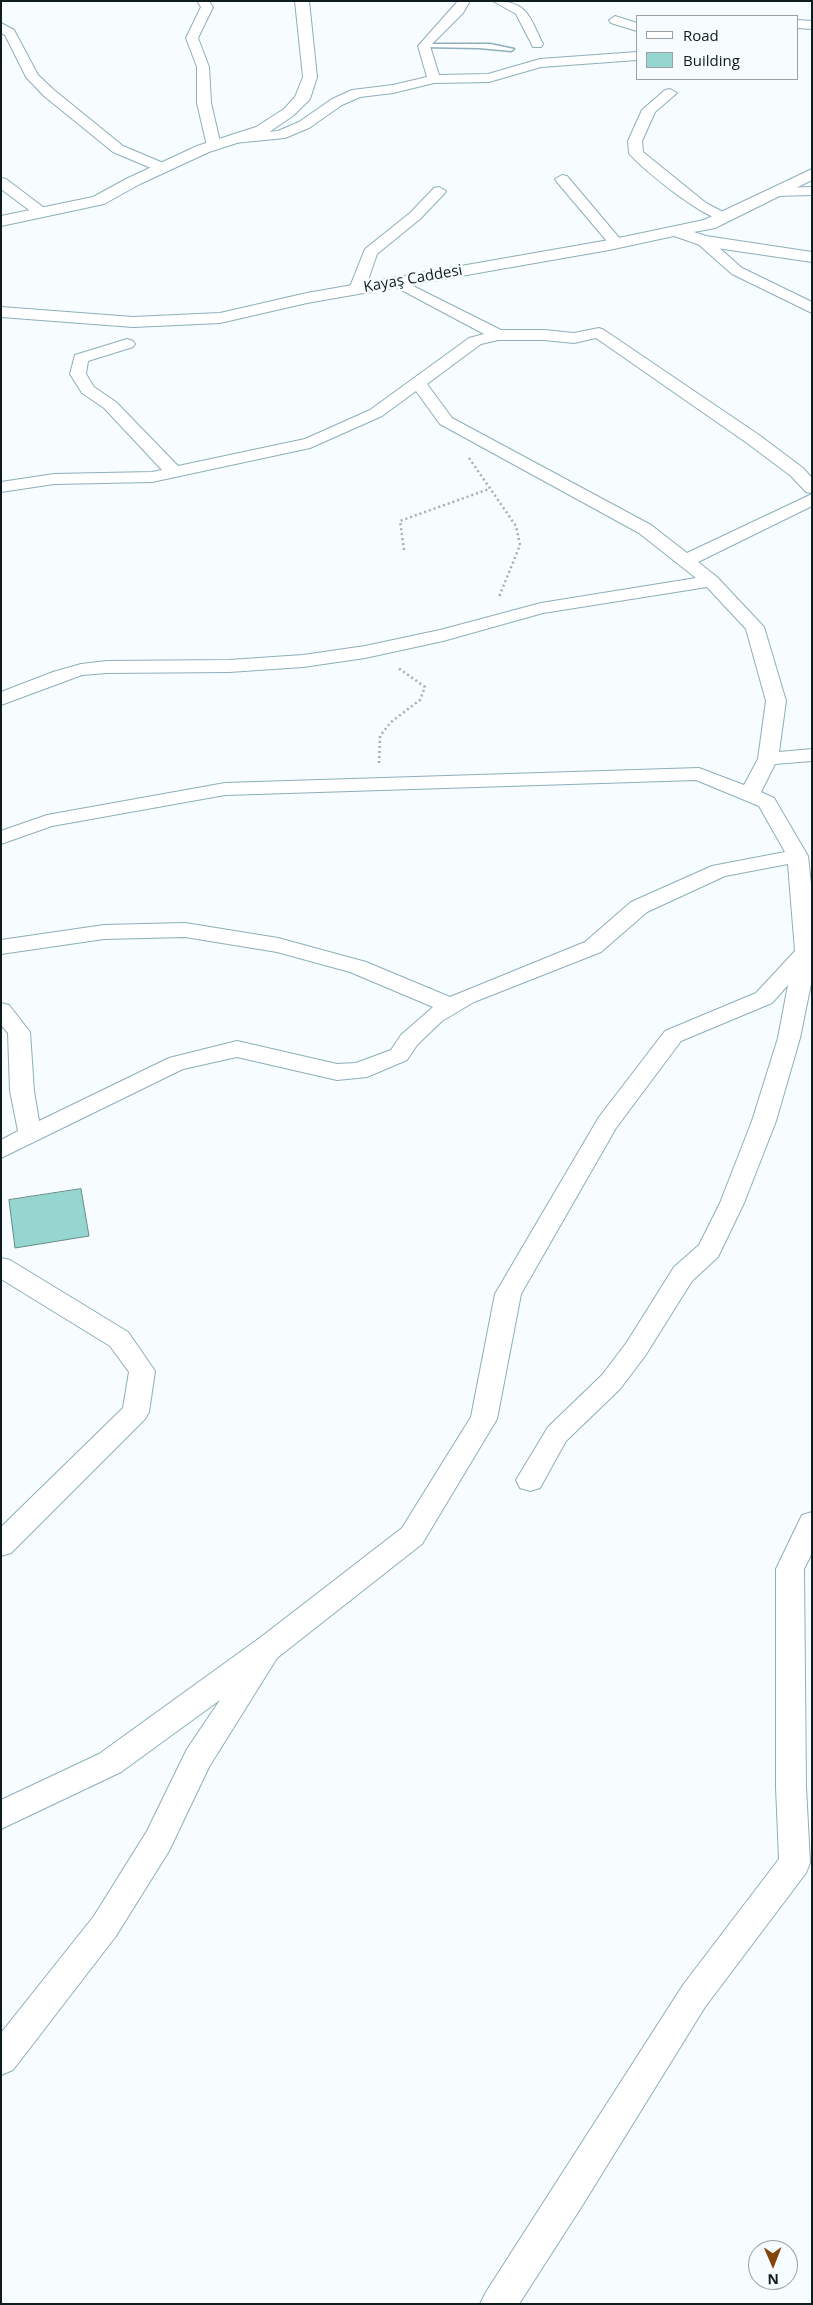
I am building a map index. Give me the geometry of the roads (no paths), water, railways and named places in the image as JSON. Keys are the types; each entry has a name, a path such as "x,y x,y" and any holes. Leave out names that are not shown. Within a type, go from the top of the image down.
{"street":[{"path":"203,1 207,7 192,38 203,67 204,103 214,146"},
{"path":"1,221 98,201 163,168 214,146 262,130 289,112 302,99 310,77 302,1"},
{"path":"434,79 424,46 438,29 455,14 464,1"},
{"path":"499,1 521,12 537,44"},
{"path":"615,20 636,27"},
{"path":"798,24 812,24"},
{"path":"1,28 10,33 32,78 49,93 118,149 163,168"},
{"path":"234,139 280,135 304,125 337,102 357,93 393,89 434,79 489,78 540,63 636,56"},
{"path":"670,93 649,110 635,141 636,152 701,206 722,218"},
{"name":"Kayaş Caddesi","path":"1,312 133,322 220,318 358,289 616,243 708,224 812,174"},
{"path":"562,179 616,243"},
{"path":"1,182 42,213"},
{"path":"358,289 370,252 415,216 439,191"},
{"path":"775,192 812,191"},
{"path":"676,231 703,242 812,257"},
{"path":"703,242 737,271 812,308"},
{"path":"397,282 498,335"},
{"path":"1,487 54,479 152,476 310,443 376,413 475,341 498,335 544,335 574,338 599,333 753,439 797,472 812,488"},
{"path":"127,344 81,358 78,374 88,390 110,405 126,424 174,472"},
{"path":"418,383 446,421 645,529 710,581 756,627 776,701 768,759 750,794"},
{"path":"685,561 812,499"},
{"path":"1,699 60,676 107,667 271,665 365,652 442,635 496,619 590,598 710,581"},
{"path":"768,759 812,755"},
{"path":"1,838 47,821 224,789 699,774 767,802 798,856 806,952 789,1038 764,1121 732,1203 709,1251 684,1274 636,1349 611,1382 557,1434 530,1480"},
{"path":"1,1150 130,1085 177,1064 237,1049 336,1072 359,1071 399,1055 409,1040 434,1016 466,997 593,947 639,907 719,871 798,856"},
{"path":"1,947 104,932 185,930 278,945 358,967 451,1006"},
{"path":"1,1815 110,1763 271,1646 412,1536 484,1419 508,1294 607,1123 673,1036 764,998 806,952"},
{"path":"1,1010 20,1032 22,1091 30,1136"},
{"path":"1,1267 119,1339 142,1371 136,1412 1,1546"},
{"path":"498,2304 570,2194 694,1996 795,1863 792,1787 790,1569 812,1522"},
{"path":"1,2059 105,1926 158,1840 198,1758 271,1646"}],"lane":[{"path":"424,46 459,47 492,45 510,49"}]}
